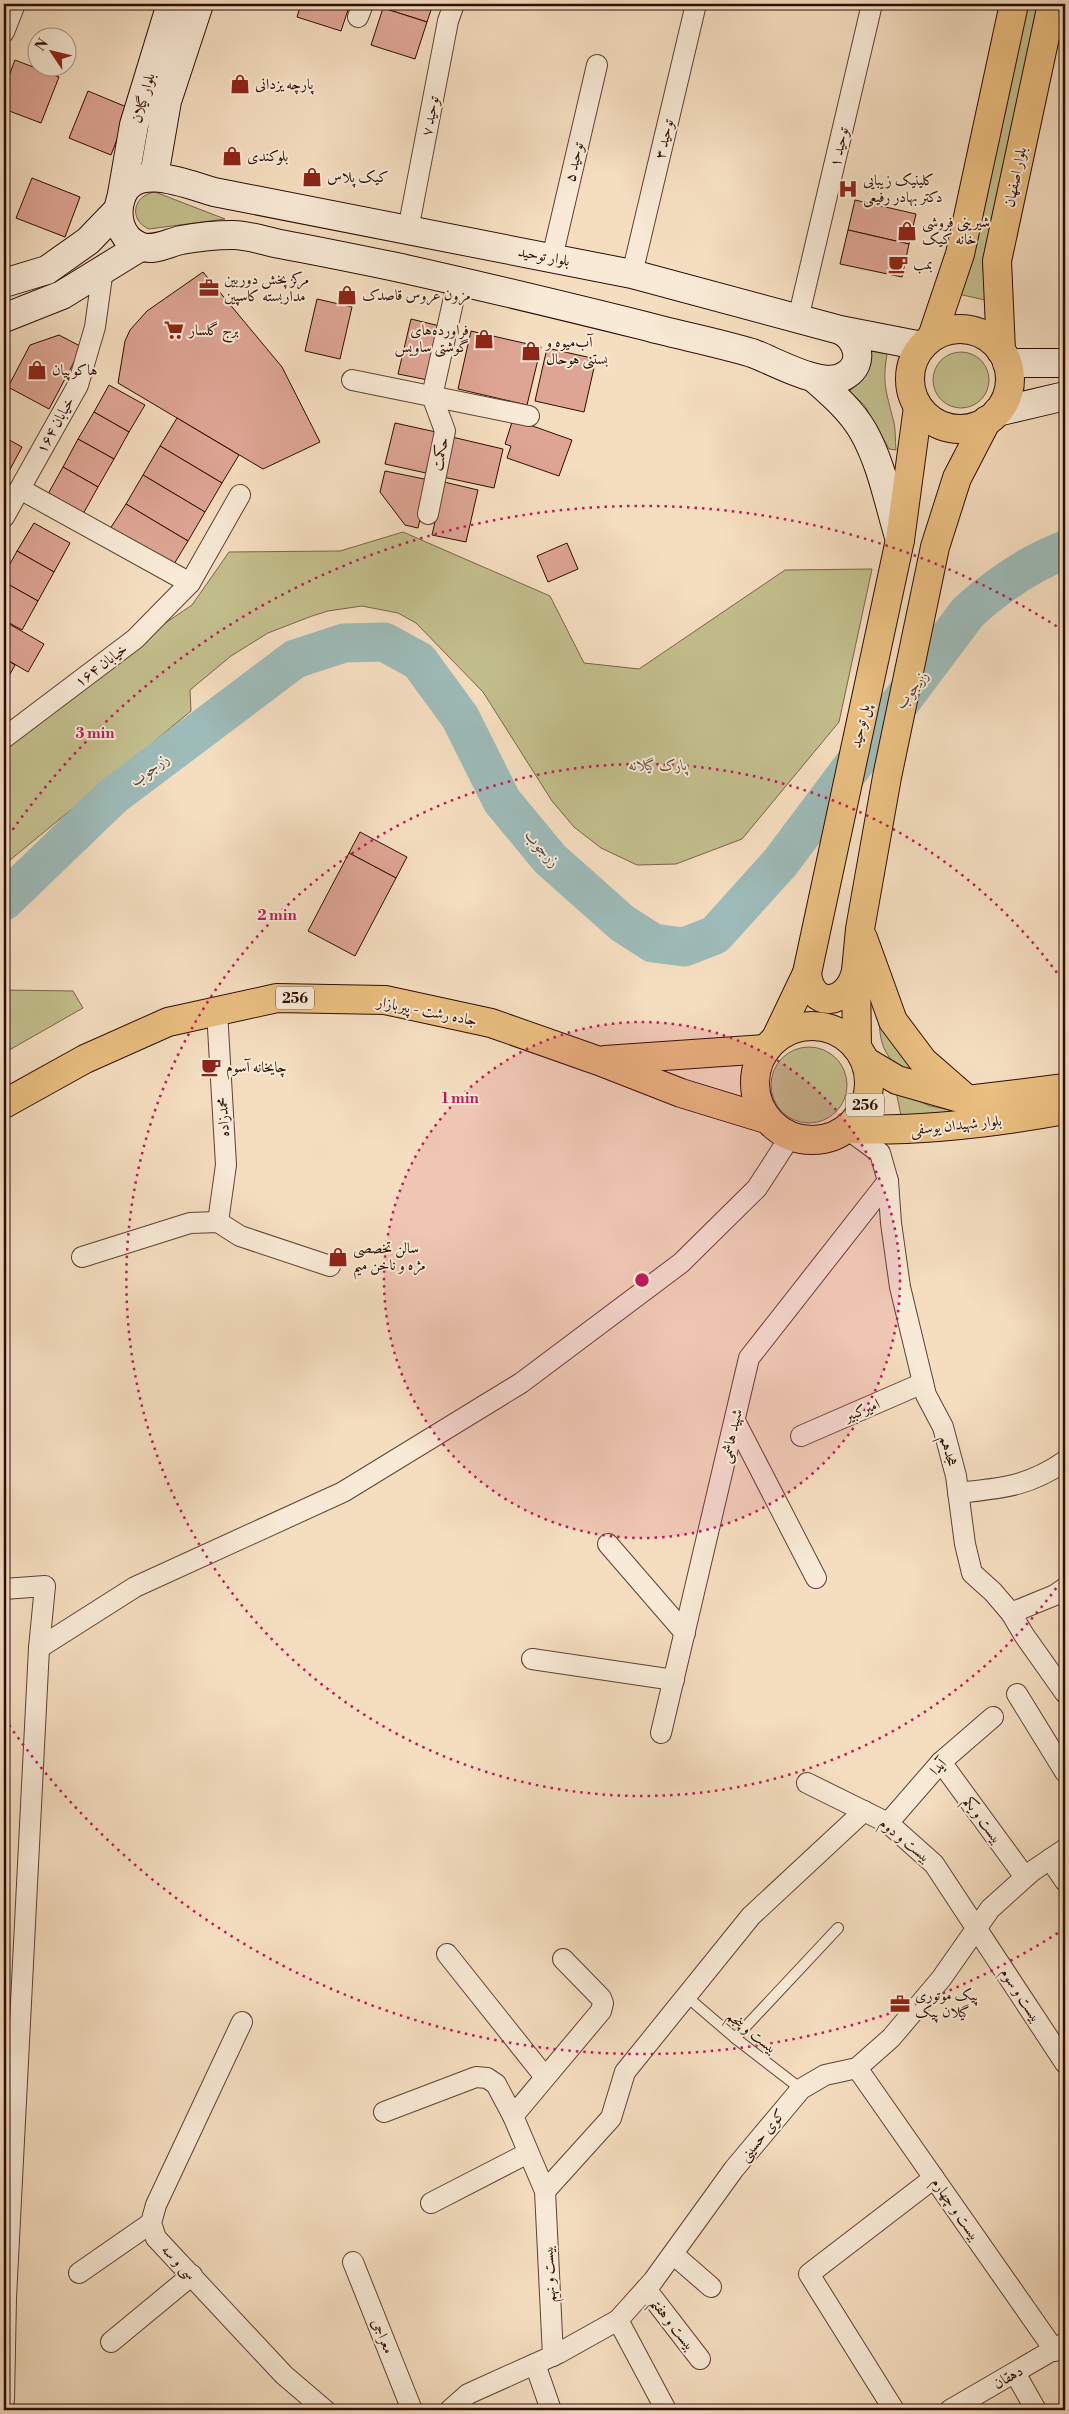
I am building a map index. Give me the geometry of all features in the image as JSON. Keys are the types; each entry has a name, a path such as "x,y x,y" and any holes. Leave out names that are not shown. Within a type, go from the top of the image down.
{"main road":[{"name":"بلوار گیلان","path":"120,203 134,125 171,4"},
{"name":"بلوار گیلان","path":"159,177 167,101 199,4"},
{"path":"1014,4 960,254 927,342 911,369 911,389 918,407 927,417 938,424 950,428 970,428 992,416 1063,396"},
{"name":"بلوار اصفهان","path":"1004,357 997,261 1052,4"},
{"path":"4,283 47,270 88,241 120,203 132,184 159,177"},
{"name":"بلوار توحید","path":"159,177 214,192 632,274 840,330 927,342"},
{"path":"120,203 120,225 126,236 140,246 157,247 180,240 234,235 458,280 752,354 820,379 842,378 848,374 857,361 856,346 847,333 840,330"},
{"path":"4,318 62,295 140,246"},
{"path":"861,1054 856,971 860,929 887,777 935,547 957,478 1009,389 1010,376 1004,357 993,342 970,330 944,332 927,342"},
{"path":"1004,357 1062,363"},
{"path":"1062,363 1048,370 1045,381 1050,392 1063,396"},
{"path":"820,379 863,431 879,470 900,540"},
{"name":"پل توحید","path":"771,1044 807,973 900,540 918,407"},
{"path":"860,929 893,1020 923,1061 967,1100"},
{"path":"807,973 808,980 815,992 828,999 842,996 848,992 852,986 856,971"},
{"name":"جاده رشت - پیربازار","path":"4,1104 85,1059 168,1022 277,998 385,1000 491,1023 599,1061 681,1093 766,1119"},
{"name":"256","path":"819,1026 840,1034 861,1054 868,1075 869,1090 865,1105 847,1129 834,1136 819,1140 804,1140 790,1137 777,1130 766,1119 759,1106 755,1092 758,1062 771,1044 789,1031 819,1026"},
{"path":"599,1061 771,1044"},
{"name":"بلوار شهیدان یوسفی","path":"861,1054 897,1080 967,1100 1065,1088"},
{"name":"بلوار شهیدان یوسفی","path":"847,1129 910,1130 1021,1118 1065,1110"}],"street":[{"path":"4,32 15,4"},
{"name":"توحید ۷","path":"408,230 448,21 454,4"},
{"name":"توحید ۳","path":"632,274 696,4"},
{"name":"توحید ۱","path":"798,319 872,4"},
{"name":"توحید ۵","path":"552,258 597,65"},
{"name":"۱۶۴ خیابان","path":"4,517 78,385 95,327 103,269"},
{"path":"432,396 458,280"},
{"path":"352,380 530,416"},
{"name":"حکمت","path":"428,514 445,431 432,396"},
{"path":"20,489 190,583"},
{"name":"خیابان ۱۶۴","path":"4,738 135,639 190,583 240,495"},
{"name":"محمدزاده","path":"217,1011 226,1165 218,1222"},
{"name":"هجدهم","path":"847,1129 880,1152 888,1181 900,1287 926,1395 943,1427 958,1493 965,1544 972,1573 1012,1613 1024,1636 1065,1693"},
{"path":"39,1648 135,1587 343,1492 521,1383 681,1263 757,1188 790,1137"},
{"name":"شهید هاشمی","path":"661,1733 749,1358 888,1181"},
{"path":"82,1257 190,1224 218,1222 240,1236 330,1266"},
{"name":"امیرکبیر","path":"801,1436 923,1383"},
{"path":"735,1421 816,1578"},
{"path":"958,1493 1013,1487 1051,1471 1065,1461"},
{"path":"608,1544 685,1633"},
{"path":"4,1589 45,1586 39,1648 5,2298 4,2400"},
{"path":"1012,1613 1055,1595 1065,1588"},
{"path":"532,1658 674,1680"},
{"path":"1017,1694 1065,1772"},
{"name":"آیدا","path":"888,1823 942,1762 993,1717"},
{"name":"بیست و یکم","path":"942,1762 1025,1877"},
{"name":"بیست و دوم","path":"807,1783 888,1823 934,1864 977,1928"},
{"path":"384,2112 476,2077 487,2078 496,2084 513,2116 545,2191 611,2118 625,2072 751,1916 864,1811"},
{"path":"1058,1854 1065,1881"},
{"name":"کوی حسینی","path":"450,2410 468,2394 544,2360 618,2320 646,2289 673,2254 734,2169 801,2089 825,2075 857,2068 891,2038 941,1980 990,1909 1025,1877 1058,1854"},
{"name":"بیست و سوم","path":"977,1928 1065,2063"},
{"path":"446,1954 546,2077"},
{"path":"513,2116 601,2011 603,2004 601,1998 563,1959"},
{"path":"79,2274 151,2223 156,2205 242,2022"},
{"name":"بیست و چهارم","path":"857,2068 934,2178 1060,2347"},
{"path":"431,2203 528,2153"},
{"path":"894,2410 809,2274 934,2178"},
{"name":"بیست و نهم","path":"545,2191 544,2360 551,2410"},
{"name":"سی و سه","path":"151,2223 156,2238 284,2375 325,2410"},
{"path":"673,2254 711,2288"},
{"name":"معراجی","path":"353,2262 412,2410"},
{"path":"111,2342 192,2275"},
{"name":"بیست و هفتم","path":"646,2289 700,2359"},
{"path":"618,2320 666,2410"},
{"name":"دهقان","path":"950,2410 1060,2347"},
{"path":"1015,2374 1036,2410"}],"lane":[{"path":"735,2038 838,1928"},
{"name":"بیست و پنجم","path":"686,1996 735,2038 801,2089"}],"green space":[{"path":"1020,4 1048,4 985,300 958,294"},
{"path":"155,192 225,219 149,229 138,220 136,208 142,198"},
{"path":"870,351 887,354 885,387 895,426 896,450 889,449 865,406 850,391 865,372"},
{"path":"955,352 967,352 977,356 985,364 989,380 985,396 977,404 967,408 955,408 945,404 937,396 933,386 933,374 937,364 945,356"},
{"name":"پارک گیلانه","path":"403,532 550,596 584,663 639,669 785,570 872,569 839,722 742,839 676,864 637,865 601,848 574,827 552,801 483,692 416,623 398,613 362,606 328,611 268,633 231,656 190,690 191,711 4,865 4,743 152,632 192,605 229,552 340,551"},
{"path":"4,990 73,991 83,1008 4,1053"},
{"path":"879,1016 935,1083 910,1073 893,1061 882,1044"},
{"path":"809,1047 823,1050 836,1058 844,1071 847,1085 844,1099 836,1112 823,1120 809,1123 795,1120 782,1112 774,1099 771,1085 774,1071 782,1058 795,1050"},
{"path":"896,1091 930,1106 975,1115 901,1116"}],"building":[{"path":"301,4 350,4 341,31 297,17"},
{"path":"384,4 433,4 427,22 383,8"},
{"path":"383,8 427,22 415,59 371,45"},
{"path":"15,60 28,65 28,78 59,78 41,123 4,109 4,89"},
{"path":"88,91 129,108 111,155 69,138"},
{"path":"32,178 80,197 65,237 16,218"},
{"path":"855,200 916,214 909,244 848,230"},
{"path":"848,230 909,244 902,277 840,264"},
{"path":"203,272 282,367 320,442 263,469 118,383 125,341 130,330 147,311"},
{"path":"317,299 352,307 340,359 305,351"},
{"path":"411,319 440,326 428,380 398,374"},
{"path":"471,331 541,347 527,405 458,389"},
{"path":"59,335 82,347 49,409 8,387 30,345"},
{"path":"547,348 596,359 584,412 535,401"},
{"path":"109,385 145,405 129,432 94,412"},
{"path":"94,412 129,432 114,459 78,439"},
{"path":"177,418 239,455 222,483 160,446"},
{"path":"513,419 572,440 559,476 507,458 511,446 505,444"},
{"path":"395,423 436,432 426,473 385,464"},
{"path":"4,437 22,447 6,477 4,476"},
{"path":"452,437 503,449 494,488 443,477"},
{"path":"78,439 114,459 98,487 63,467"},
{"path":"160,446 222,483 205,512 143,475"},
{"path":"63,467 98,487 83,514 48,494"},
{"path":"385,471 429,480 418,528 405,525 380,492"},
{"path":"143,475 205,512 188,541 126,504"},
{"path":"444,482 478,490 466,542 432,535"},
{"path":"126,504 188,541 171,569 108,532"},
{"path":"34,523 70,543 54,572 17,551"},
{"path":"567,543 578,569 548,582 537,556"},
{"path":"17,551 54,572 38,601 4,582 4,575"},
{"path":"4,582 38,601 22,630 4,620"},
{"path":"4,621 44,644 28,672 4,658"},
{"path":"4,658 15,665 4,685"},
{"path":"360,832 407,857 396,878 349,853"},
{"path":"349,853 396,878 355,956 308,931"}],"waterway":[{"name":"زرجوب","path":"4,901 113,796 295,659 344,643 384,642 419,661 460,717 502,801 550,859 622,923 653,943 684,947 715,935 780,863 968,612 1014,576 1038,562 1065,550"}],"place":[{"name":"پارچه یزدانی","path":"240,84"},
{"name":"بلوکندی","path":"232,156"},
{"name":"کیک پلاس","path":"312,177"},
{"name":"کلینیک زیبایی دکتر بهادر رفیعی","path":"848,189"},
{"name":"شیرینی فروشی خانه کیک","path":"907,231"},
{"name":"بمب","path":"898,264"},
{"name":"مرکز پخش دوربین مداربسته کاسپین","path":"209,288"},
{"name":"مزون عروس قاصدک","path":"347,295"},
{"name":"برج گلسار","path":"174,330"},
{"name":"فراورده‌های گوشتی ساویس","path":"484,339"},
{"name":"آب‌میوه و بستنی هوحال","path":"531,351"},
{"name":"هاکوپیان","path":"37,370"},
{"name":"چایخانه آسوم","path":"211,1067"},
{"name":"سالن تخصصی مژه و ناخن میم","path":"338,1257"},
{"name":"پیک موتوری گیلان پیک","path":"900,2004"}]}
